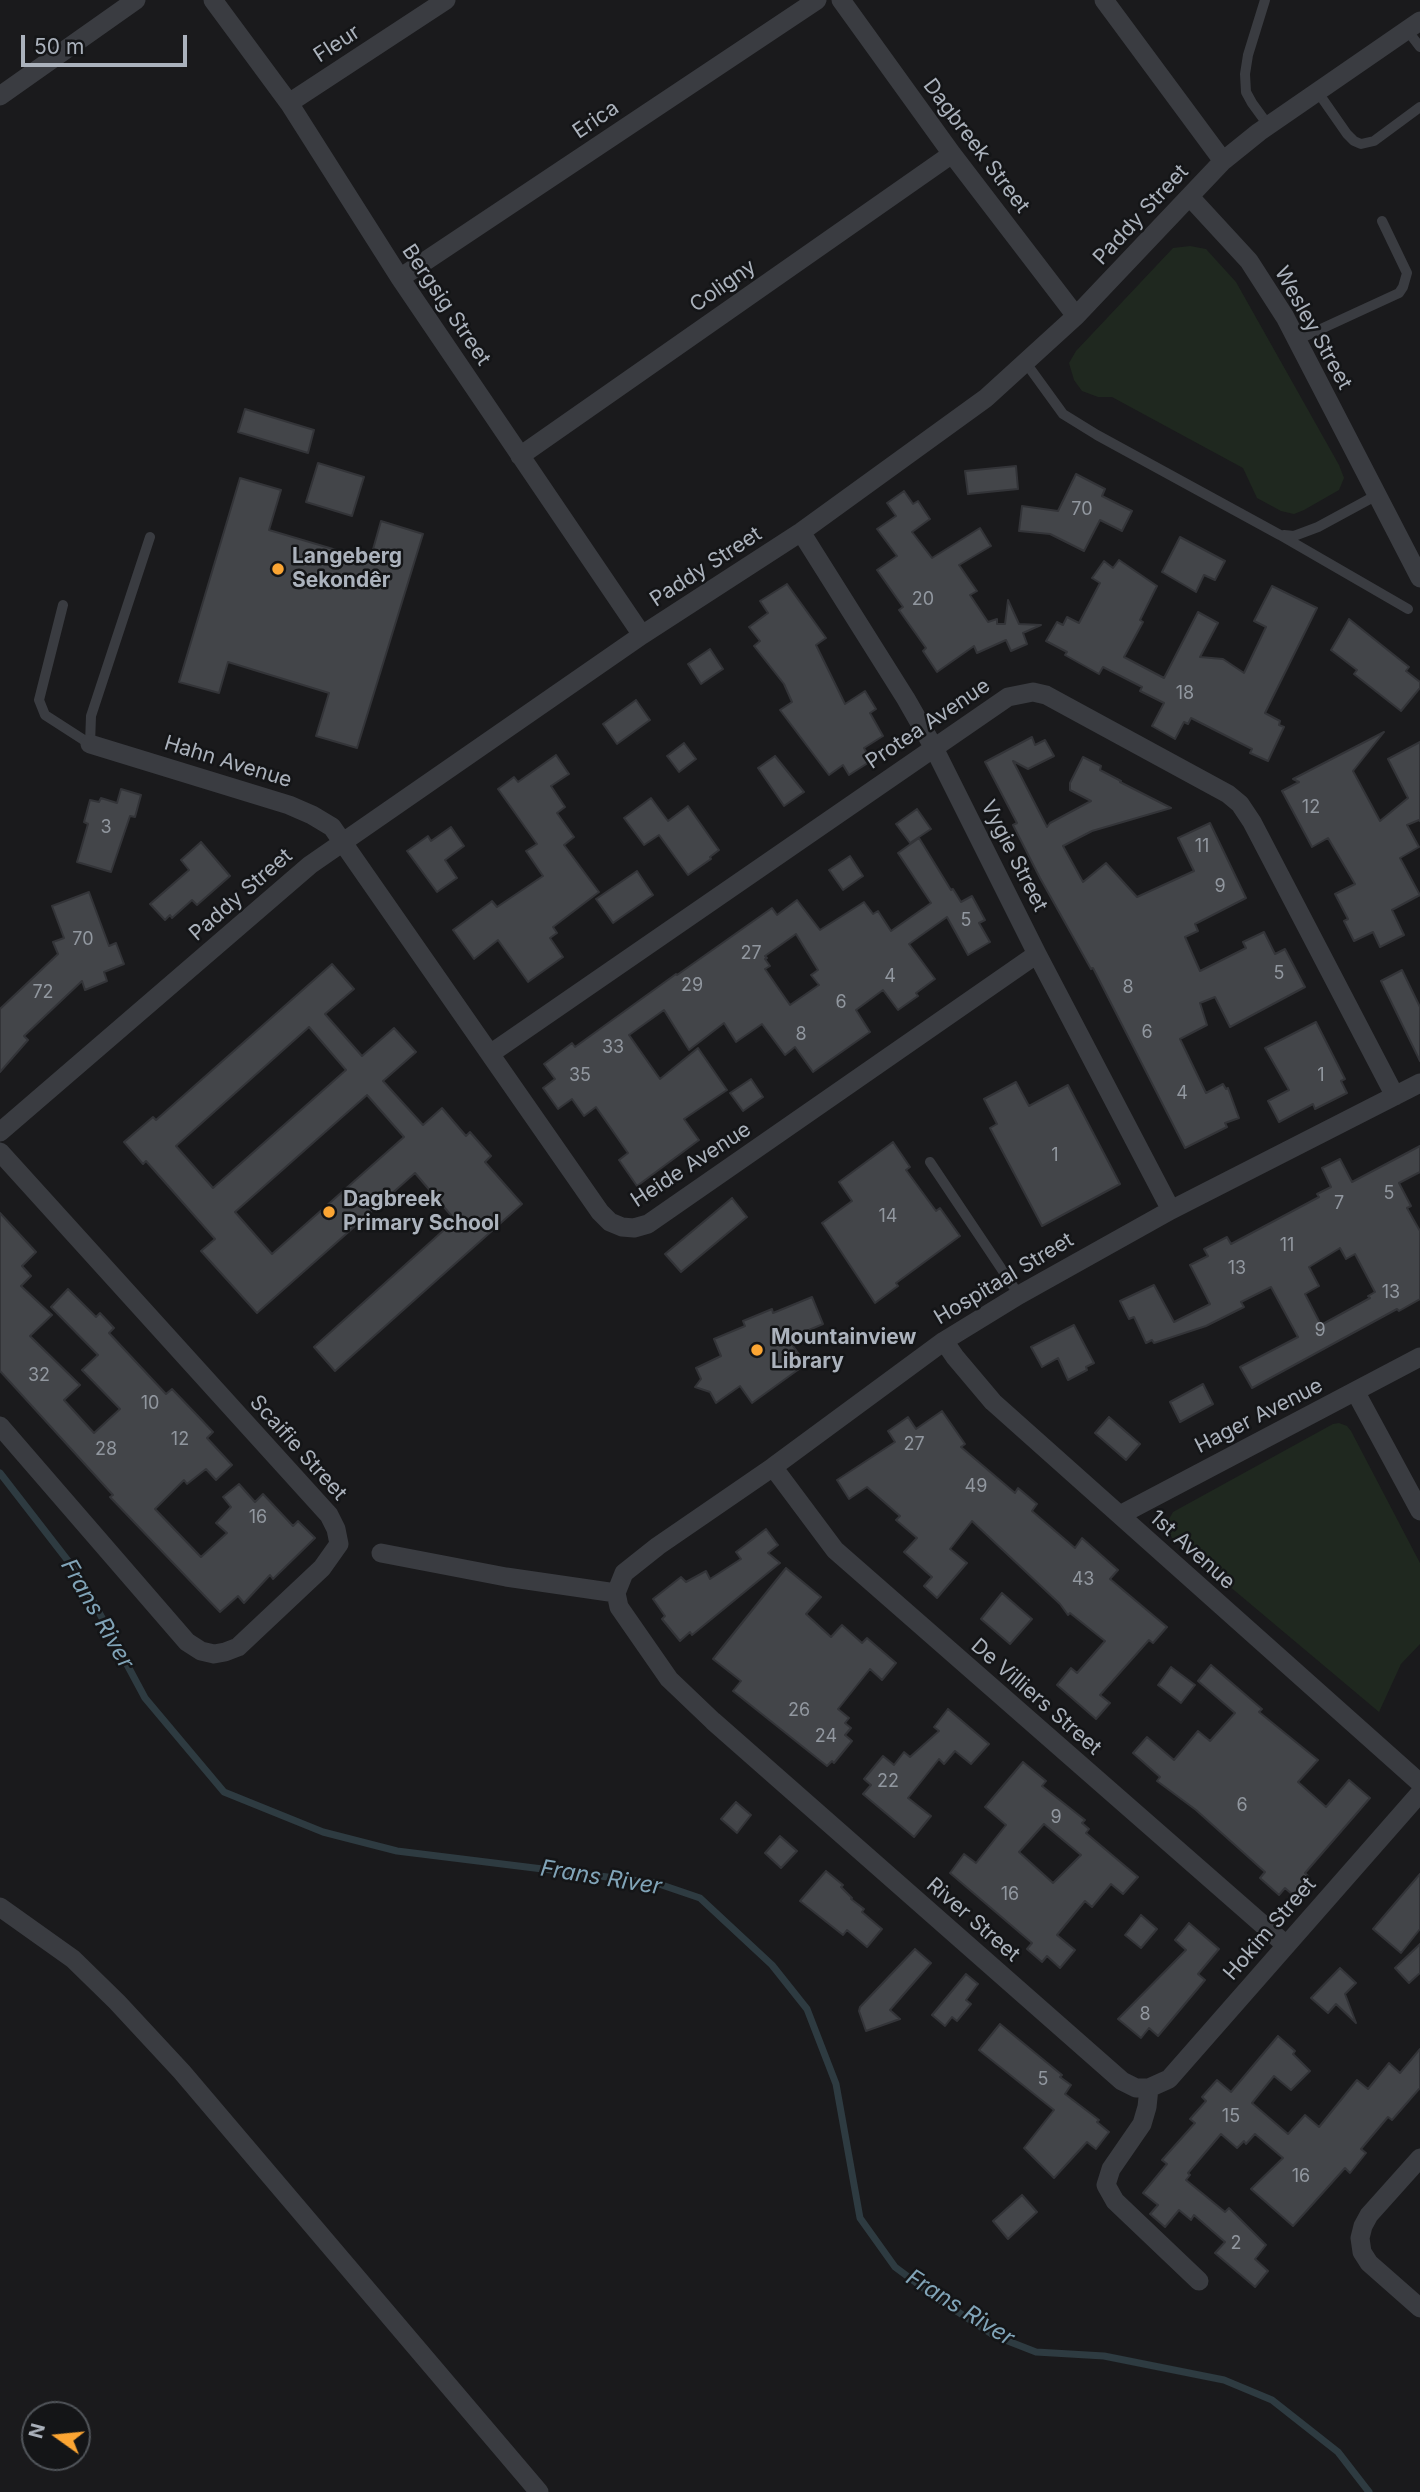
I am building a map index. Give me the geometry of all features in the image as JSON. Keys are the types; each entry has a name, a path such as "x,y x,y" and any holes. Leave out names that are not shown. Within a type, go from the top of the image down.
{"street":[{"path":"0,96 136,0"},
{"name":"Bergsig Street","path":"214,0 289,103 400,278 642,635"},
{"name":"Fleur","path":"289,103 446,0"},
{"name":"Erica","path":"400,278 817,0"},
{"name":"Dagbreek Street","path":"841,0 952,154 1076,316"},
{"path":"1104,0 1223,161"},
{"name":"Paddy Street","path":"0,1132 310,865 642,635 801,532 959,419 1026,363 1076,316 1223,161 1268,125 1414,25"},
{"name":"Coligny","path":"520,456 952,154"},
{"name":"Wesley Street","path":"1190,197 1250,261 1286,317 1420,578"},
{"name":"Vygie Street","path":"801,532 934,748 1037,954 1171,1210"},
{"name":"Protea Avenue","path":"490,1054 1008,697 1033,692 1046,695 1228,794 1240,804 1252,822 1395,1096"},
{"name":"Hahn Avenue","path":"90,744 289,805 332,827 342,842"},
{"name":"Heide Avenue","path":"342,842 600,1212 610,1222 622,1227 634,1228 648,1224 1037,954"},
{"name":"Hospitaal Street","path":"616,1593 624,1573 659,1546 774,1467 944,1340 1018,1295 1171,1210 1420,1083"},
{"name":"Scaifie Street","path":"0,1152 329,1515 339,1544 322,1569 238,1647 214,1654 201,1651 187,1642 0,1426"},
{"name":"1st Avenue","path":"944,1340 983,1393 1420,1783"},
{"name":"Hager Avenue","path":"1119,1515 1420,1357"},
{"path":"1356,1391 1420,1511"},
{"name":"De Villiers Street","path":"774,1467 835,1550 1286,1945"},
{"path":"381,1553 506,1577 616,1593"},
{"name":"River Street","path":"616,1593 619,1607 669,1679 713,1721 1122,2081 1136,2088 1149,2088"},
{"name":"Hokim Street","path":"1149,2088 1169,2078 1420,1793"},
{"path":"0,1907 73,1959 182,2072 539,2492"},
{"path":"1149,2088 1142,2124 1111,2169 1106,2185 1115,2201 1199,2281"},
{"path":"1420,2158 1369,2215 1360,2238 1362,2252 1369,2263 1420,2308"}],"lane":[{"path":"1265,0 1245,74 1247,92 1268,125"},
{"path":"1414,25 1420,47"},
{"path":"1317,92 1347,134 1361,144 1374,141 1420,107"},
{"path":"1297,340 1399,293 1407,273 1382,221"},
{"path":"1026,363 1063,414 1280,534 1408,609"},
{"path":"1280,534 1294,536 1304,533 1377,495"},
{"path":"90,744 91,716 150,537"},
{"path":"63,605 38,700 45,715 90,744"},
{"path":"930,1162 1018,1295"}],"shaded area":[{"path":"1190,246 1206,249 1236,282 1339,465 1344,478 1339,490 1304,510 1294,514 1281,511 1257,498 1243,468 1112,397 1098,397 1082,391 1074,380 1069,363 1076,351 1173,248"},
{"path":"1339,1423 1351,1431 1420,1563 1420,1644 1401,1664 1379,1712 1172,1538 1168,1528 1173,1512"}],"building":[{"path":"245,409 314,430 308,453 238,432"},
{"path":"318,463 364,477 352,516 306,502"},
{"path":"1016,466 1018,489 968,494 965,471"},
{"path":"1076,474 1105,489 1102,496 1132,511 1122,531 1100,520 1084,551 1050,534 1019,531 1022,506 1058,511"},
{"path":"240,478 281,490 269,530 370,560 381,521 423,534 357,748 316,736 329,693 228,662 219,693 179,682"},
{"path":"904,491 913,504 918,501 930,519 912,532 932,558 980,528 991,546 959,565 977,591 970,595 988,622 997,619 997,624 1005,624 1008,600 1019,624 1041,625 1023,633 1027,644 1011,651 1006,640 977,653 974,646 937,672 923,651 926,648 899,610 903,607 877,570 897,556 877,529 896,516 887,503"},
{"path":"1180,537 1225,561 1215,580 1204,575 1196,592 1162,572"},
{"path":"1119,560 1157,586 1140,620 1143,622 1124,657 1164,678 1198,612 1218,623 1200,657 1223,659 1244,673 1266,627 1254,621 1272,586 1317,608 1265,713 1280,721 1279,725 1284,727 1268,761 1250,753 1252,749 1191,718 1188,724 1184,722 1175,739 1152,726 1164,703 1140,691 1142,687 1103,667 1099,674 1046,641 1057,622 1063,625 1067,617 1079,623 1100,583 1092,578 1104,561 1113,568"},
{"path":"787,584 826,638 816,645 845,704 865,691 876,709 870,713 883,736 864,748 871,761 849,775 843,765 829,775 780,710 792,702 784,684 754,646 760,641 749,627 768,613 760,601"},
{"path":"1349,619 1409,667 1406,671 1420,682 1420,688 1401,711 1354,674 1357,670 1331,650"},
{"path":"710,649 723,669 701,684 688,664"},
{"path":"636,700 650,720 617,744 603,724"},
{"path":"1384,732 1353,771 1380,821 1408,798 1388,759 1420,742 1420,821 1407,825 1419,847 1400,858 1420,895 1392,910 1404,935 1380,947 1373,932 1354,941 1344,921 1348,919 1335,894 1355,884 1328,838 1312,847 1282,791 1299,782 1293,779"},
{"path":"1032,737 1035,745 1045,740 1054,756 1028,769 1013,761 1047,827 1091,801 1070,790 1070,783 1083,757 1101,766 1100,770 1120,782 1171,808 1092,831 1063,846 1083,882 1106,863 1137,897 1194,871 1178,838 1210,823 1246,898 1195,924 1198,931 1185,937 1200,971 1246,948 1243,942 1264,932 1275,954 1285,949 1305,987 1230,1027 1215,997 1200,1003 1207,1025 1180,1039 1206,1093 1223,1084 1228,1088 1239,1118 1225,1123 1227,1127 1185,1148 1093,968 1091,969 1040,878 1013,825 1017,823 985,762"},
{"path":"684,743 696,759 679,772 667,756"},
{"path":"556,755 569,774 551,786 565,807 557,813 574,837 564,845 599,892 553,927 557,933 550,938 563,957 528,982 498,940 474,959 453,930 492,901 497,907 543,876 526,851 537,844 498,789 514,777 518,782"},
{"path":"775,756 804,792 784,806 758,768"},
{"path":"121,789 141,795 135,817 130,816 111,872 77,862 88,824 84,822 90,800 99,802 101,798 117,803"},
{"path":"651,798 668,821 688,806 719,850 688,875 659,835 644,845 624,818"},
{"path":"917,809 931,829 910,843 896,824"},
{"path":"451,827 464,846 445,860 457,878 437,892 407,851 428,836 431,841"},
{"path":"919,838 961,902 972,896 985,920 979,923 990,942 968,955 947,917 909,944 935,979 916,993 918,996 898,1010 883,990 856,1010 870,1032 813,1072 795,1047 785,1055 762,1024 736,1042 724,1023 689,1050 664,1010 629,1035 660,1079 698,1048 727,1090 684,1119 699,1140 637,1186 619,1160 628,1153 596,1107 584,1116 572,1099 558,1109 543,1088 555,1079 544,1064 572,1043 575,1047 772,908 777,915 797,900 820,930 864,902 873,914 878,911 891,931 931,903 898,853","holes":["796,934 818,970 811,975 819,985 790,1005 765,969 770,966 765,956"]},
{"path":"201,842 230,876 197,905 192,900 172,918 170,915 165,920 150,904 189,870 181,860"},
{"path":"850,856 863,876 843,890 829,870"},
{"path":"637,871 653,895 613,923 596,899"},
{"path":"89,892 109,946 116,943 124,964 104,972 107,981 85,990 82,981 24,1036 28,1040 0,1072 0,1009 58,954 53,942 64,938 52,906"},
{"path":"332,964 354,989 325,1014 362,1056 394,1028 416,1052 383,1081 423,1125 442,1108 466,1136 470,1132 491,1156 485,1162 522,1204 335,1371 314,1347 455,1220 415,1173 257,1313 201,1251 215,1239 146,1161 143,1164 124,1142 153,1117 156,1120","holes":["309,1027 346,1070 213,1188 176,1146","367,1095 404,1137 272,1254 235,1212"]},
{"path":"1402,970 1420,1007 1420,1061 1381,981"},
{"path":"1316,1022 1345,1079 1341,1081 1347,1093 1315,1109 1313,1104 1279,1122 1268,1101 1289,1090 1265,1048"},
{"path":"751,1079 763,1097 743,1111 730,1093"},
{"path":"1016,1082 1029,1106 1068,1085 1120,1184 1042,1226 990,1128 997,1124 984,1099"},
{"path":"893,1142 910,1167 906,1170 936,1211 940,1208 960,1236 896,1283 898,1286 875,1303 822,1223 852,1201 839,1182"},
{"path":"1420,1146 1420,1172 1399,1183 1411,1206 1407,1208 1420,1231 1420,1299 1252,1388 1240,1367 1298,1337 1271,1287 1241,1302 1244,1307 1206,1326 1154,1343 1152,1340 1146,1343 1134,1317 1129,1319 1120,1301 1154,1285 1174,1322 1210,1304 1190,1265 1208,1256 1204,1249 1227,1237 1231,1244 1319,1197 1317,1194 1331,1187 1322,1168 1340,1159 1352,1182","holes":["1340,1248 1346,1259 1355,1254 1375,1292 1368,1296 1370,1298 1321,1325 1305,1294 1319,1286 1309,1267"]},
{"path":"732,1198 747,1217 681,1272 665,1254"},
{"path":"0,1213 36,1252 22,1266 31,1276 21,1286 52,1315 30,1336 80,1385 64,1400 94,1433 120,1409 82,1370 98,1355 51,1307 68,1289 96,1317 100,1313 114,1328 109,1333 166,1394 172,1389 213,1432 207,1438 232,1465 216,1480 206,1469 187,1484 184,1480 155,1509 201,1557 227,1533 216,1523 231,1507 223,1497 239,1484 255,1502 263,1494 293,1526 298,1521 315,1538 273,1579 270,1575 244,1603 238,1596 220,1612 110,1497 113,1495 0,1371"},
{"name":"Mountainview Library","path":"812,1297 823,1324 788,1339 806,1364 752,1403 740,1386 716,1403 710,1392 695,1387 701,1379 696,1368 721,1356 714,1339 745,1326 743,1321 772,1309 773,1313"},
{"path":"1074,1325 1094,1363 1068,1380 1058,1358 1042,1367 1031,1347"},
{"path":"1203,1384 1213,1404 1180,1422 1170,1402"},
{"path":"942,1411 965,1444 961,1447 1015,1493 1018,1488 1037,1504 1032,1511 1075,1548 1082,1538 1118,1570 1110,1579 1167,1627 1153,1643 1149,1640 1100,1695 1110,1703 1096,1719 1057,1685 1071,1668 1077,1673 1105,1641 1070,1613 1068,1615 1060,1604 972,1521 950,1549 967,1563 937,1598 924,1586 932,1577 904,1552 917,1538 896,1520 900,1516 867,1487 849,1499 837,1480 895,1442 888,1431 908,1417 916,1429"},
{"path":"1109,1417 1140,1444 1126,1460 1095,1433"},
{"path":"766,1529 778,1545 768,1553 780,1563 692,1635 690,1632 680,1641 662,1619 665,1616 653,1599 681,1577 686,1582 706,1571 710,1579 741,1559 736,1552"},
{"path":"786,1568 821,1597 806,1614 831,1637 842,1625 862,1643 867,1638 896,1663 882,1680 870,1669 838,1709 849,1718 845,1723 851,1728 845,1735 852,1741 834,1763 832,1761 827,1766 733,1691 741,1681 713,1659"},
{"path":"1002,1593 1032,1619 1010,1644 981,1619"},
{"path":"1211,1665 1262,1709 1259,1712 1318,1760 1298,1782 1326,1807 1349,1780 1370,1798 1305,1873 1309,1877 1293,1895 1285,1888 1279,1895 1260,1878 1265,1872 1196,1810 1157,1781 1160,1777 1133,1753 1147,1737 1174,1760 1198,1731 1210,1741 1235,1713 1198,1681"},
{"path":"1171,1667 1195,1685 1181,1703 1158,1685"},
{"path":"948,1709 989,1744 971,1764 955,1751 944,1764 939,1759 908,1798 931,1816 914,1837 863,1794 871,1785 864,1779 883,1756 894,1765 904,1752 910,1757 939,1731 934,1727"},
{"path":"1023,1762 1046,1781 1042,1786 1085,1820 1082,1823 1089,1829 1086,1833 1138,1877 1123,1894 1111,1884 1092,1907 1085,1901 1057,1935 1075,1950 1060,1968 1047,1956 1042,1962 1027,1949 1032,1943 950,1873 964,1854 976,1863 1006,1825 985,1807","holes":["1044,1824 1081,1855 1053,1883 1019,1852"]},
{"path":"736,1802 751,1815 737,1833 721,1819"},
{"path":"780,1836 797,1851 781,1868 765,1853"},
{"path":"826,1871 843,1885 841,1887 851,1899 864,1909 862,1912 882,1929 867,1947 847,1930 843,1935 800,1901"},
{"path":"1420,1874 1420,1929 1401,1953 1373,1929"},
{"path":"1141,1915 1157,1929 1141,1948 1125,1935"},
{"path":"1189,1923 1219,1949 1198,1974 1205,1980 1158,2036 1149,2028 1141,2038 1118,2019 1186,1950 1175,1940"},
{"path":"1420,1944 1420,1973 1409,1983 1395,1968"},
{"path":"915,1949 931,1963 890,2010 900,2019 866,2031 860,2007"},
{"path":"1340,1968 1356,1983 1345,1994 1356,2023 1336,2004 1328,2013 1311,1998"},
{"path":"966,1974 978,1984 966,2000 971,2004 957,2021 952,2017 945,2026 932,2015"},
{"path":"1000,2024 1062,2075 1060,2077 1071,2085 1065,2094 1099,2120 1097,2122 1109,2132 1096,2149 1087,2142 1054,2178 1024,2148 1054,2110 979,2050"},
{"path":"1278,2036 1295,2051 1293,2054 1310,2071 1291,2090 1274,2076 1252,2103 1288,2134 1305,2115 1319,2127 1357,2080 1368,2089 1389,2063 1400,2073 1420,2049 1420,2088 1392,2120 1388,2117 1361,2149 1366,2153 1350,2173 1345,2168 1293,2226 1251,2189 1283,2158 1255,2134 1246,2144 1244,2141 1237,2148 1221,2134 1188,2173 1190,2175 1186,2180 1225,2212 1229,2208 1266,2245 1255,2259 1268,2271 1255,2287 1215,2253 1225,2242 1194,2215 1191,2220 1179,2210 1165,2227 1150,2214 1158,2205 1143,2193 1167,2164 1162,2160 1195,2123 1190,2119 1206,2101 1202,2097 1217,2080 1231,2092"},
{"path":"1022,2195 1037,2212 1008,2239 993,2221"}],"waterway":[{"name":"Frans River","path":"0,1473 79,1575 145,1698 224,1792 323,1832 397,1851 656,1883 700,1898 772,1965 807,2009 836,2084 860,2218 895,2267 995,2336 1036,2352 1104,2356 1224,2380 1272,2400 1338,2452 1369,2492"}],"place":[{"name":"Langeberg Sekondêr","path":"278,569"},
{"name":"Dagbreek Primary School","path":"329,1212"},
{"name":"Mountainview Library","path":"757,1350"}]}
